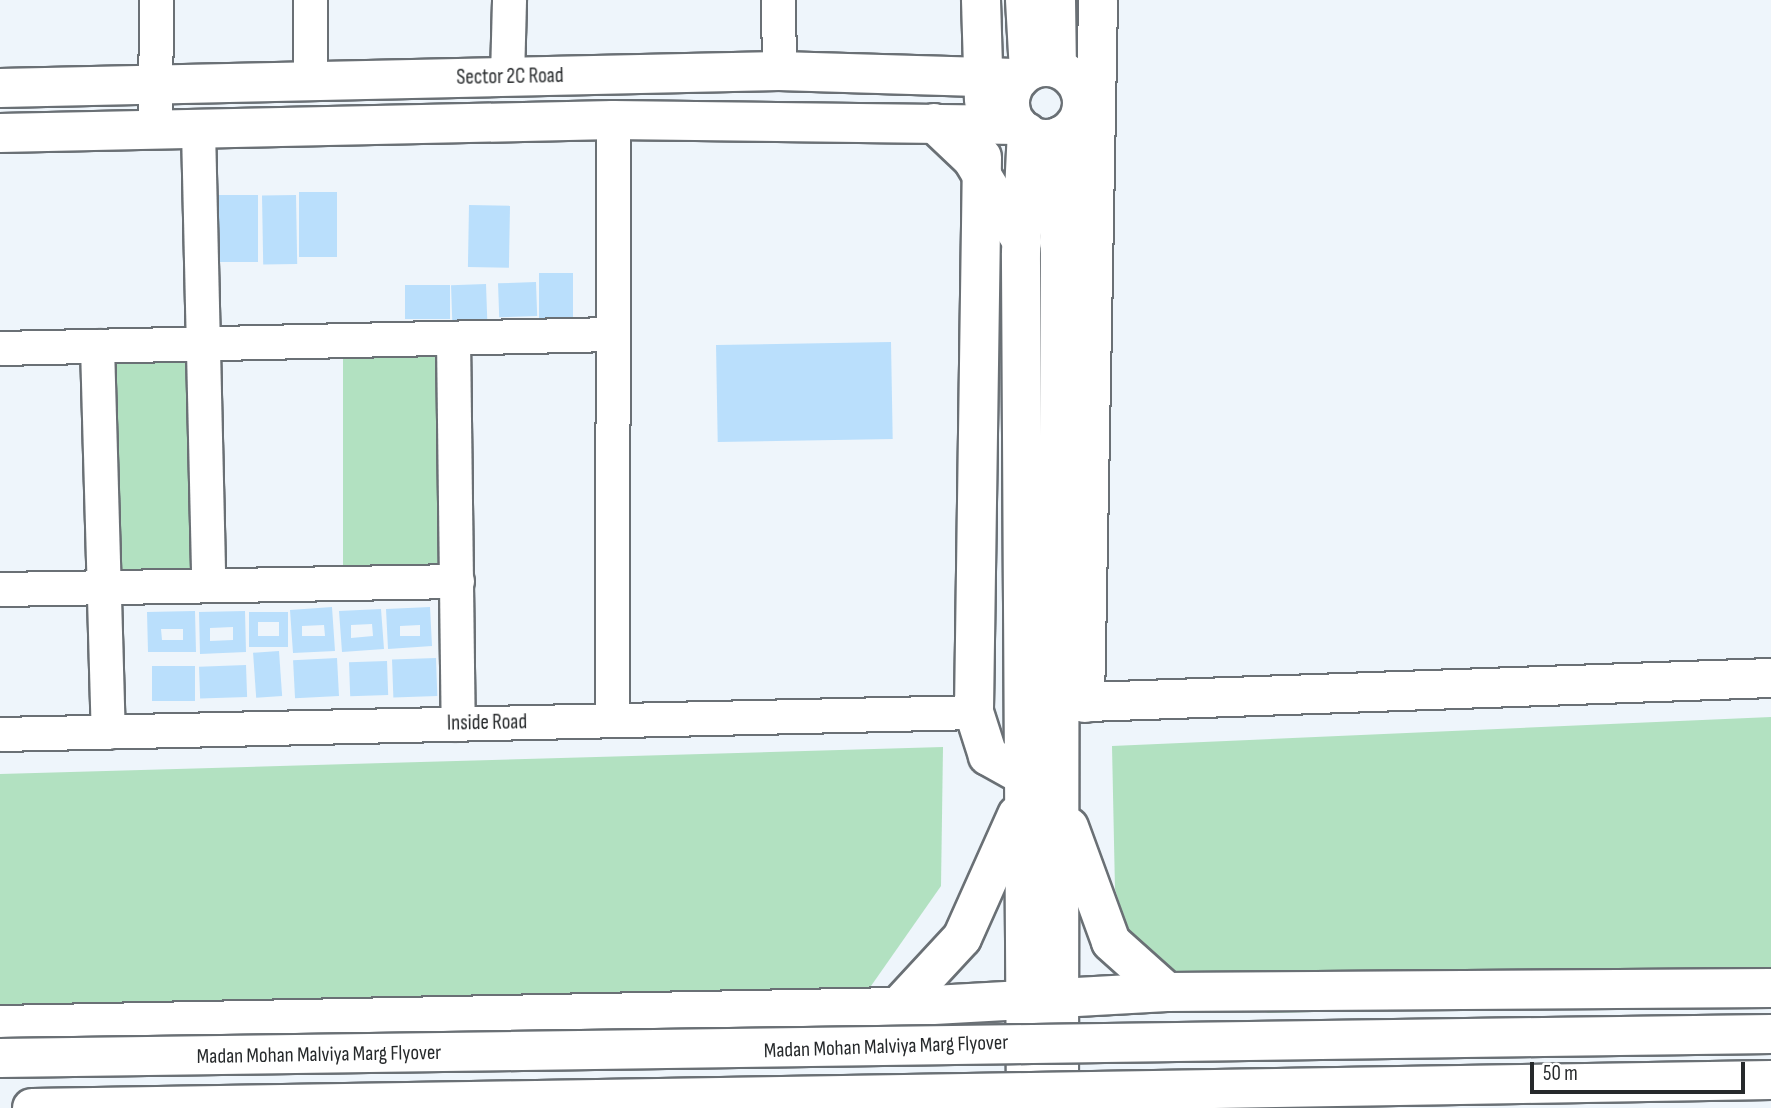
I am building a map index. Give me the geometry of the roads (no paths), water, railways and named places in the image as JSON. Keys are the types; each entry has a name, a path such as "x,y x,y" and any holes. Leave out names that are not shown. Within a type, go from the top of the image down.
{"main road":[{"path":"981,0 983,77 1022,129 1022,242 1042,998 1059,1108"},
{"path":"1025,0 1036,72"},
{"path":"1056,0 1036,72 1010,107 1022,129 1072,703"},
{"path":"898,1007 962,938 1036,791 1072,703 1098,0"},
{"name":"Sector 2C Road","path":"0,88 779,71 983,77 1036,72"},
{"path":"0,133 613,120 934,124 1022,129 1074,125 1082,104 1076,82 1036,72"},
{"path":"934,124 981,173 1022,242"},
{"path":"1022,129 981,173 974,712 988,756 1036,791 1111,942 1167,992"},
{"path":"1072,703 1771,678"},
{"path":"0,1025 898,1007 1167,992 1771,988"},
{"path":"1026,1108 1042,998"},
{"name":"Madan Mohan Malviya Marg Flyover","path":"0,1058 1771,1034"},
{"name":"Madan Mohan Malviya Marg Flyover","path":"32,1108 1771,1080"}],"street":[{"path":"155,130 156,0"},
{"path":"310,0 310,81"},
{"path":"507,77 509,0"},
{"path":"778,0 779,71"},
{"path":"612,720 613,120"},
{"path":"198,129 208,585"},
{"path":"0,348 613,334"},
{"path":"453,338 458,724"},
{"path":"97,346 108,732"},
{"path":"0,589 457,581"},
{"name":"Inside Road","path":"0,734 974,712"}]}
